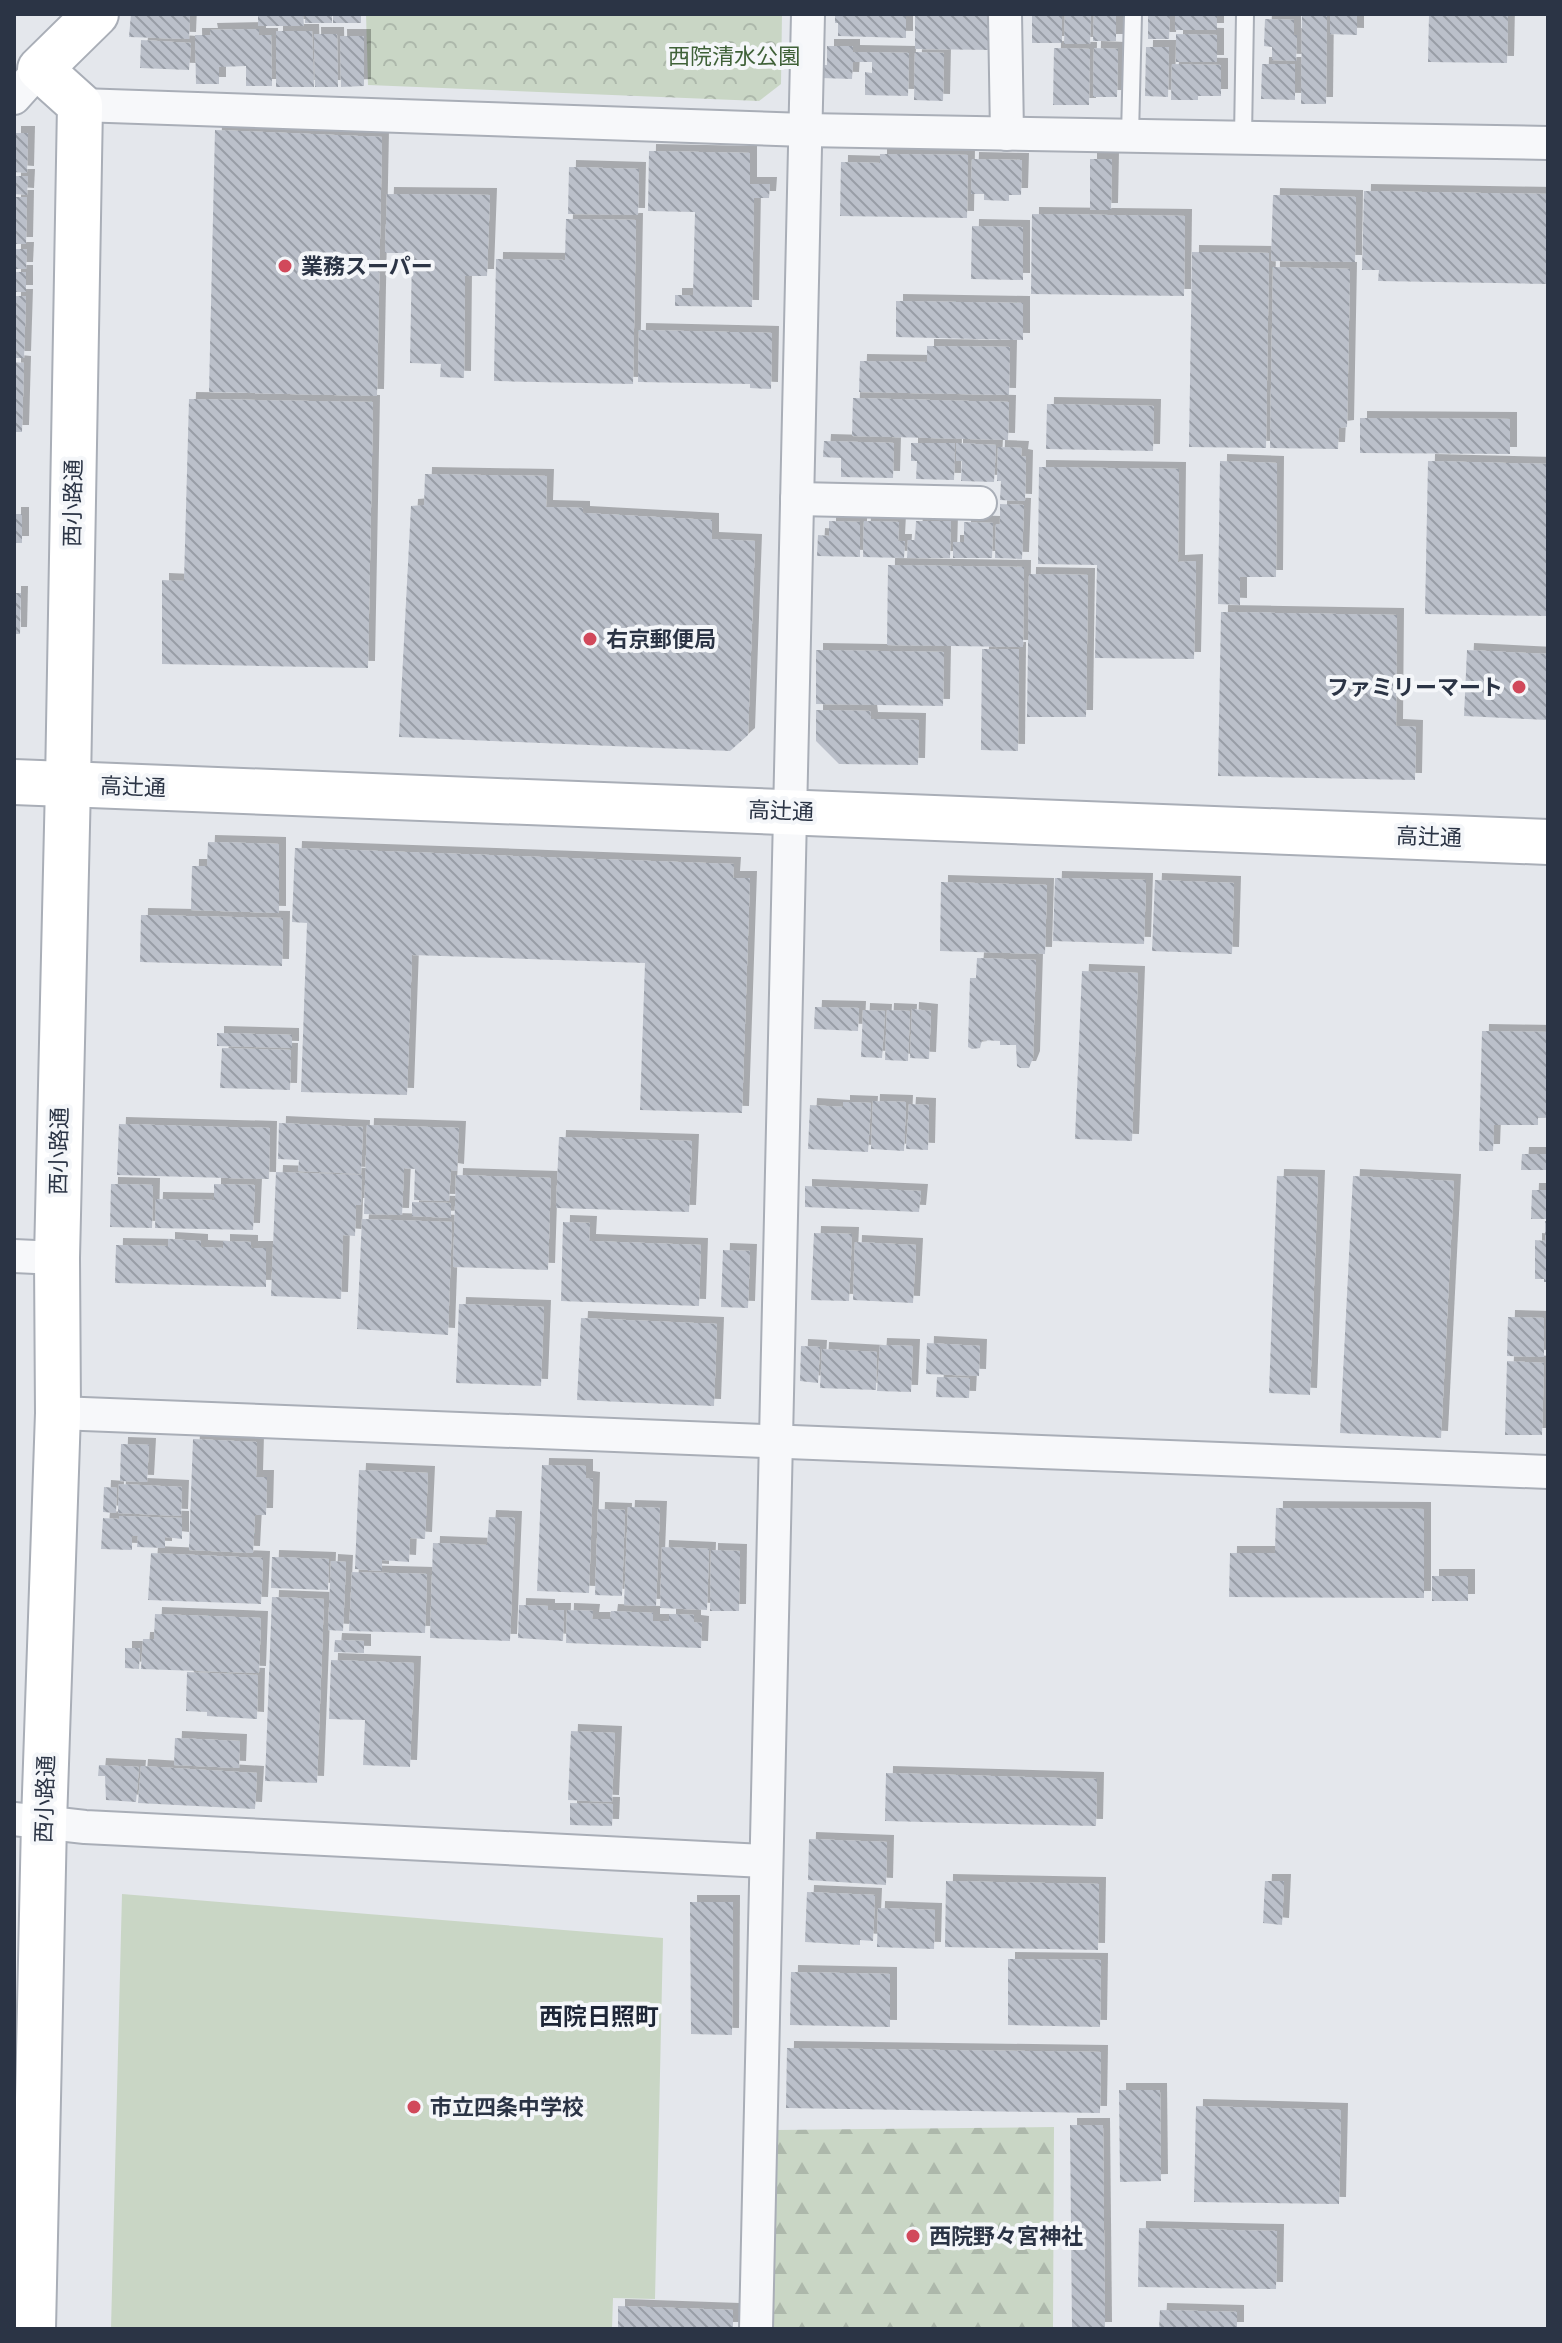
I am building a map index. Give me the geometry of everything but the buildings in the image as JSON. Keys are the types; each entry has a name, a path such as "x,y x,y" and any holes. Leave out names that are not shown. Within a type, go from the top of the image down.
{"street":[{"path":"96,14 27,84 80,105 805,130 1548,143"},
{"path":"756,2329 808,14"},
{"path":"1005,14 1007,134"},
{"name":"西小路通","path":"33,2329 29,1820 58,1413 57,1258 80,105"},
{"path":"797,499 980,503"},
{"name":"高辻通","path":"14,782 1548,842"},
{"path":"14,1256 57,1258"},
{"path":"58,1413 1548,1472"},
{"path":"29,1820 85,1827 766,1861"}],"lane":[{"path":"1130,135 1133,14"},
{"path":"1243,137 1245,14"}],"green space":[{"name":"西院清水公園","path":"366,14 782,14 781,84 759,101 368,85"},
{"name":"市立四条中学校","path":"122,1894 663,1938 655,2299 613,2298 612,2329 111,2329"},
{"path":"1054,2127 1053,2329 769,2329 775,2130"}],"place":[{"name":"業務スーパー","path":"285,266"},
{"name":"右京郵便局","path":"590,639"},
{"name":"ファミリーマート","path":"1519,687"},
{"name":"市立四条中学校","path":"414,2107"},
{"name":"西院野々宮神社","path":"913,2236"}],"district":[{"name":"西院日照町","path":"599,2017"}]}
